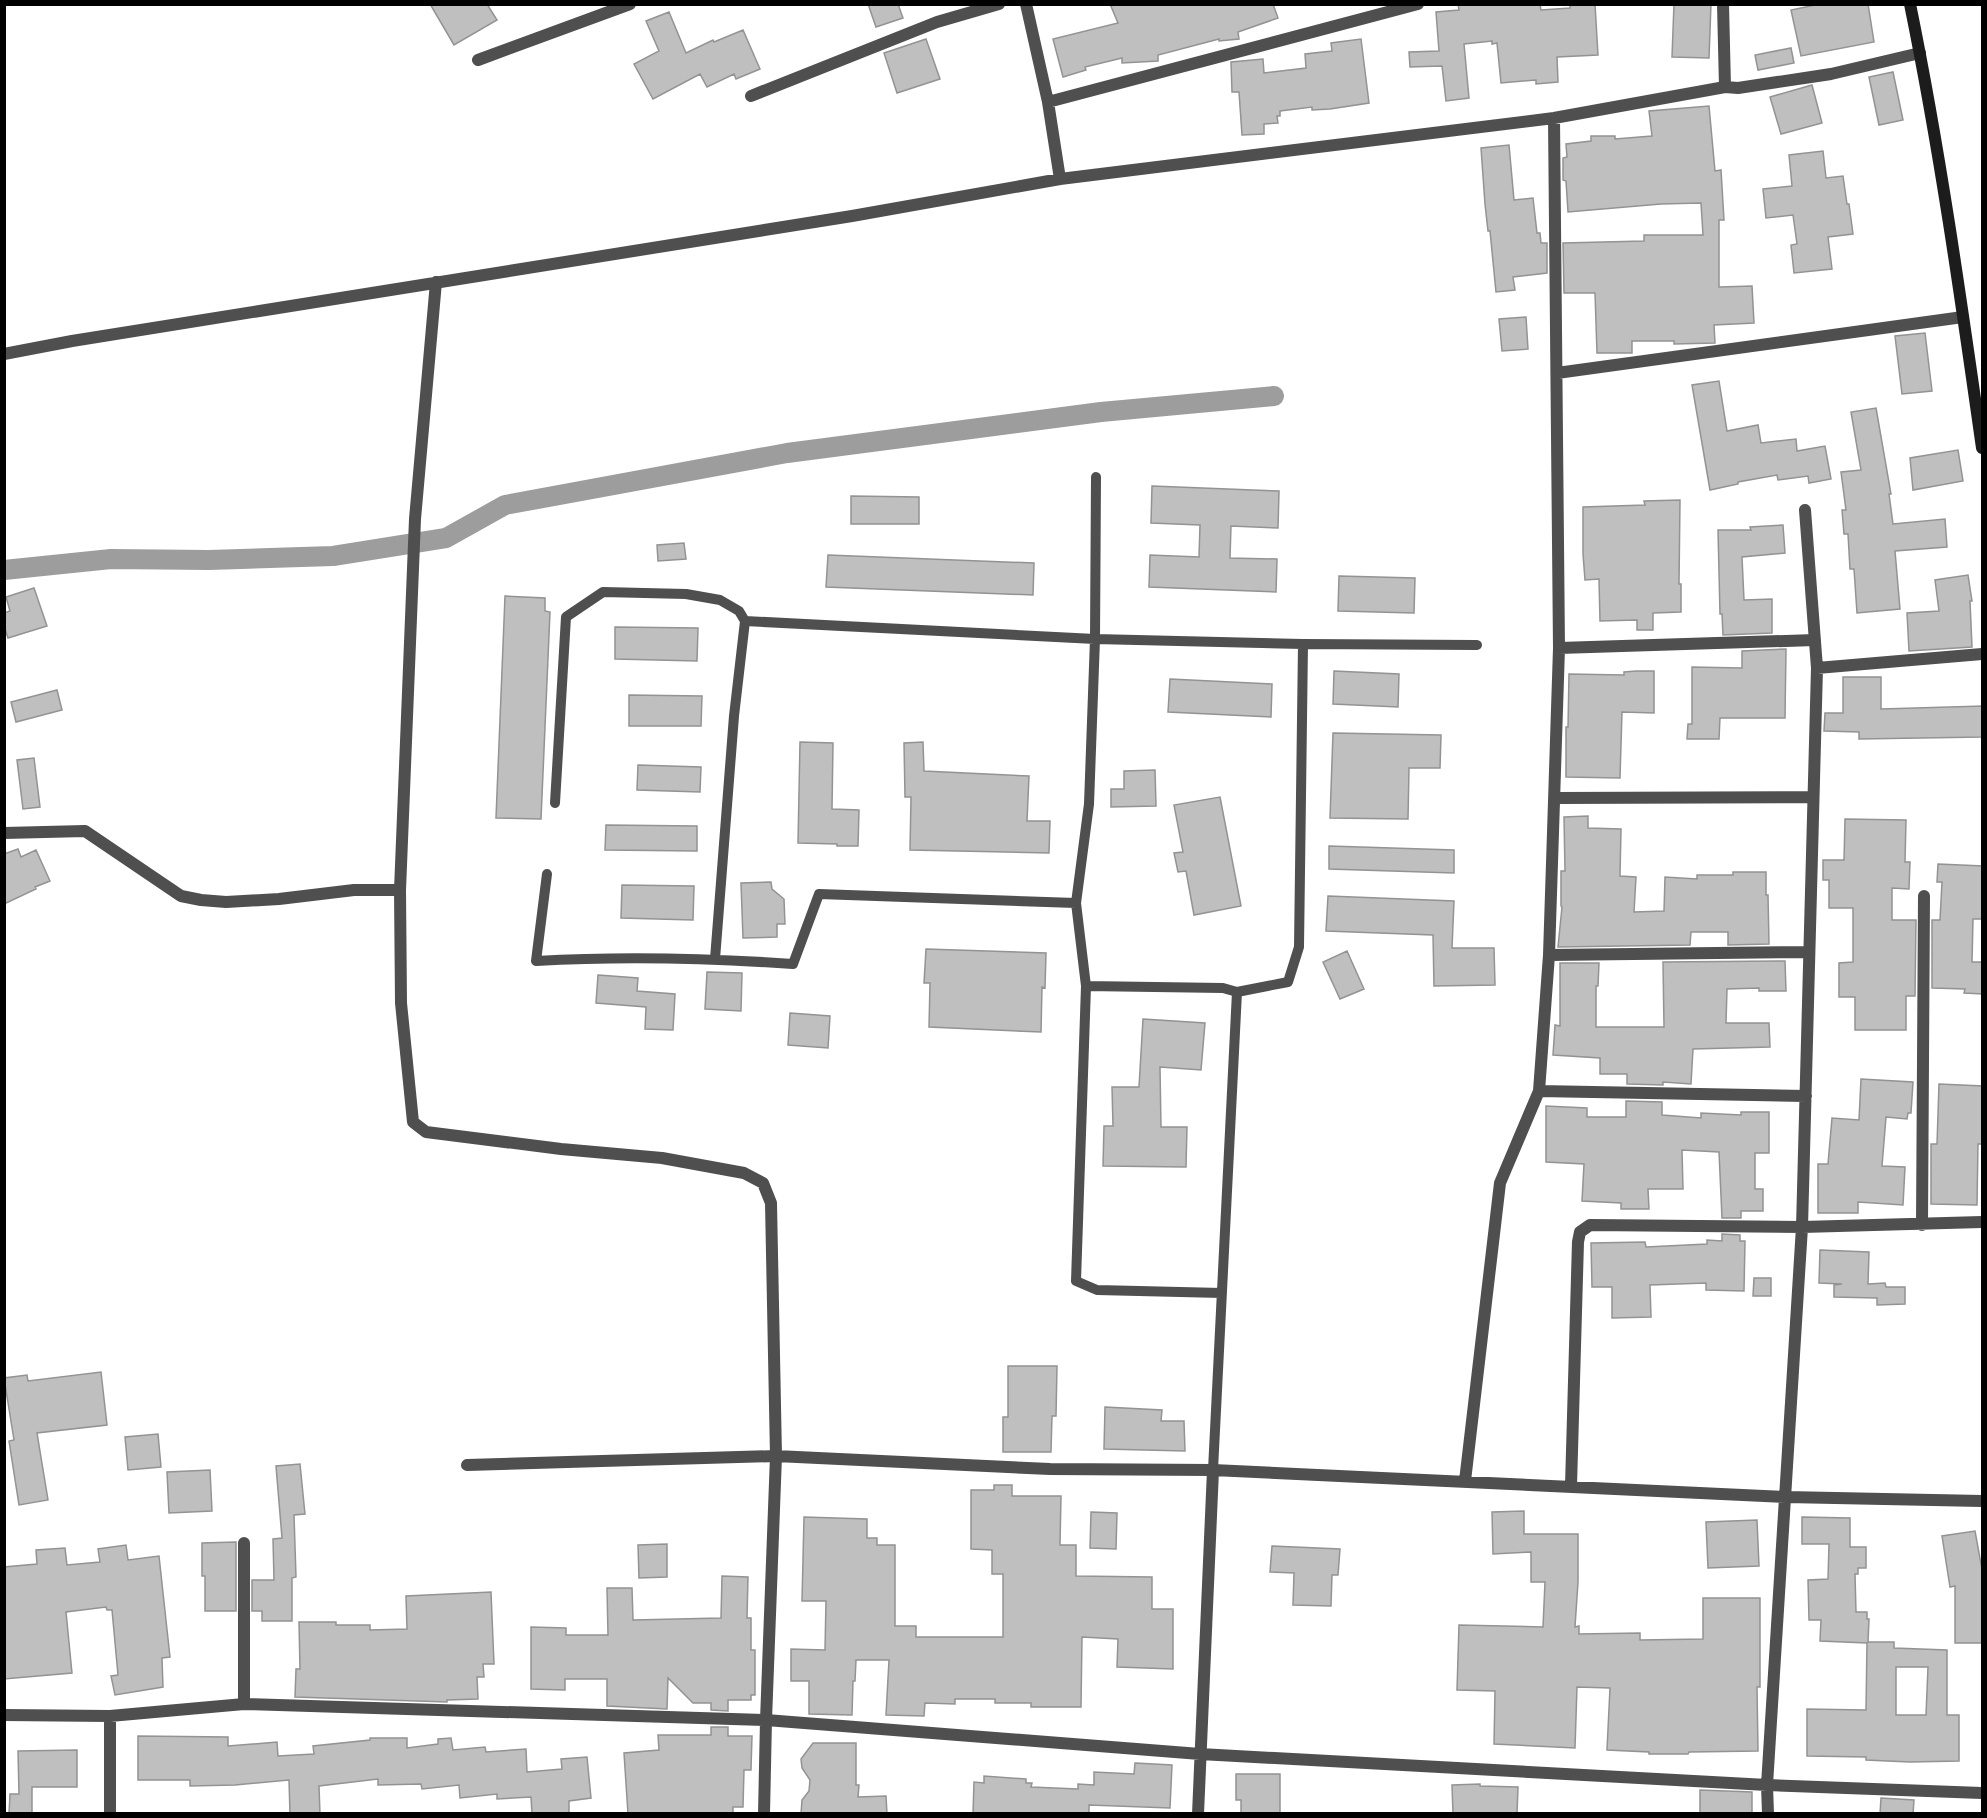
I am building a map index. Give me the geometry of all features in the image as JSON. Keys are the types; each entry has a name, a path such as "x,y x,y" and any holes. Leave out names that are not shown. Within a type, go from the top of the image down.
{"street":[{"path":"478,60 630,4"},
{"path":"751,96 937,22 999,4"},
{"path":"1026,4 1048,102 1060,179"},
{"path":"1048,102 1418,4"},
{"path":"1723,4 1725,87"},
{"path":"1910,4 1920,53 1983,448"},
{"path":"4,354 72,341 852,216 1060,179 1554,118 1725,87 1738,88 1831,74 1920,53"},
{"path":"1465,1481 1500,1183 1539,1091 1549,955 1559,648 1554,118"},
{"path":"436,282 415,519 400,890 401,1003 413,1122 426,1132 561,1149 662,1158 744,1173 763,1183 771,1203 776,1456 766,1720 765,1814"},
{"path":"1557,373 1963,317"},
{"path":"1768,1814 1767,1785 1802,1227 1806,1096 1817,668 1804,510"},
{"path":"1559,648 1815,640"},
{"path":"1817,668 1983,654"},
{"path":"1555,798 1814,797"},
{"path":"4,833 85,831 181,896 201,900 226,902 279,899 354,890 400,890"},
{"path":"1922,1225 1924,896"},
{"path":"1549,955 1809,952"},
{"path":"1539,1091 1806,1096"},
{"path":"1571,1486 1580,1232 1590,1226 1802,1227 1983,1222"},
{"path":"467,1465 776,1456 1050,1469 1213,1470 1786,1497 1983,1502"},
{"path":"1198,1814 1213,1470"},
{"path":"244,1543 244,1704"},
{"path":"4,1715 110,1716 244,1704 766,1720 1200,1754 1767,1785 1983,1793"},
{"path":"110,1716 110,1814"}],"lane":[{"path":"1096,477 1095,639 1089,804 1076,903 1086,986 1076,1281 1098,1290 1222,1293"},
{"path":"555,803 566,617 603,592 686,594 720,600 739,611 745,621 734,716 715,959"},
{"path":"745,621 1095,639 1477,645"},
{"path":"1086,986 1223,988 1237,992 1288,982 1299,947 1303,644"},
{"path":"547,874 536,961 715,959 794,964 819,894 1076,903"},
{"path":"1213,1470 1237,992"}],"building":[{"path":"430,4 487,4 497,20 454,45"},
{"path":"868,4 898,4 903,18 876,27"},
{"path":"1110,4 1273,4 1278,18 1238,32 1239,39 1219,41 1219,39 1158,55 1158,61 1122,63 1122,58 1085,67 1086,70 1063,77 1053,39 1118,23"},
{"path":"1458,4 1540,4 1541,10 1570,8 1570,4 1595,4 1598,55 1557,57 1558,82 1536,84 1536,80 1501,83 1497,43 1492,44 1492,41 1464,44 1469,98 1446,101 1442,66 1410,67 1409,52 1439,51 1436,12 1459,10"},
{"path":"1674,4 1711,4 1709,58 1672,57"},
{"path":"1820,4 1868,4 1874,42 1801,56 1791,10"},
{"path":"669,12 686,53 713,40 714,42 743,30 760,69 736,79 734,74 707,87 700,74 653,99 634,64 659,51 646,21"},
{"path":"926,39 940,79 897,93 884,53"},
{"path":"1361,39 1369,103 1330,109 1312,110 1312,107 1280,111 1280,116 1277,116 1278,123 1264,124 1264,134 1242,135 1239,92 1232,92 1231,62 1263,59 1264,73 1306,68 1305,54 1332,51 1331,43"},
{"path":"1791,48 1794,63 1758,70 1755,55"},
{"path":"1893,72 1903,120 1879,125 1869,77"},
{"path":"1812,85 1822,123 1781,134 1770,97"},
{"path":"1709,106 1715,171 1721,170 1724,220 1719,220 1719,287 1752,286 1754,323 1714,325 1715,343 1674,344 1674,341 1632,341 1632,353 1597,353 1595,293 1564,293 1563,243 1644,241 1644,235 1703,235 1701,203 1568,212 1566,181 1563,180 1563,158 1567,157 1566,144 1591,141 1591,136 1615,136 1615,139 1652,136 1649,111"},
{"path":"1509,145 1514,200 1533,198 1537,233 1540,233 1541,243 1547,243 1547,273 1513,277 1515,290 1496,292 1485,204 1481,148"},
{"path":"1823,151 1826,178 1843,176 1853,234 1828,237 1832,269 1794,273 1791,245 1797,244 1793,215 1766,218 1763,189 1792,186 1789,155"},
{"path":"1526,317 1528,349 1502,351 1499,319"},
{"path":"1925,333 1932,391 1902,394 1895,336"},
{"path":"1719,381 1727,431 1758,425 1761,443 1796,439 1797,451 1825,446 1831,479 1809,483 1808,476 1778,480 1777,475 1710,490 1692,385"},
{"path":"1876,408 1891,494 1889,494 1893,524 1945,519 1947,547 1895,551 1900,609 1857,613 1854,569 1850,569 1848,534 1844,534 1842,510 1846,510 1841,472 1861,470 1851,412"},
{"path":"1958,450 1963,481 1913,490 1910,458"},
{"path":"1152,486 1279,491 1278,528 1231,526 1230,558 1277,559 1276,592 1149,587 1150,555 1199,557 1200,525 1151,523"},
{"path":"851,496 919,497 919,524 851,524"},
{"path":"1680,500 1681,612 1653,613 1653,630 1637,630 1637,620 1600,621 1599,579 1585,580 1583,507 1645,505 1644,501"},
{"path":"1783,525 1785,553 1742,557 1744,600 1772,599 1772,633 1723,635 1722,614 1720,614 1718,530 1751,530 1750,527"},
{"path":"684,543 686,559 658,561 657,545"},
{"path":"828,555 1034,563 1033,595 826,587"},
{"path":"1968,575 1972,601 1970,601 1972,647 1909,651 1907,613 1939,611 1935,580"},
{"path":"1339,576 1415,578 1414,613 1338,611"},
{"path":"34,588 47,626 8,638 4,626 4,613 10,611 6,597"},
{"path":"505,596 545,598 545,611 550,612 541,819 496,818"},
{"path":"615,627 698,628 697,661 615,659"},
{"path":"1786,649 1785,718 1720,718 1719,739 1687,739 1688,724 1692,724 1692,667 1742,668 1742,651"},
{"path":"1334,671 1399,674 1398,707 1333,704"},
{"path":"1654,671 1654,713 1622,712 1620,778 1566,777 1569,674 1624,675 1624,672"},
{"path":"1843,677 1881,677 1881,709 1983,706 1983,737 1859,739 1859,732 1824,731 1825,713 1843,713"},
{"path":"1170,679 1272,684 1271,717 1168,712"},
{"path":"57,690 62,710 16,722 11,702"},
{"path":"629,695 702,696 701,726 629,726"},
{"path":"1333,733 1441,735 1440,768 1409,768 1408,819 1330,818"},
{"path":"800,742 833,743 832,809 859,810 858,846 798,843"},
{"path":"923,742 924,771 1029,776 1027,821 1050,821 1049,853 910,850 911,797 905,797 904,743"},
{"path":"34,758 40,807 23,809 17,760"},
{"path":"638,765 701,767 700,792 637,790"},
{"path":"1155,770 1156,806 1111,807 1111,789 1124,789 1124,771"},
{"path":"1220,797 1241,906 1194,915 1186,871 1178,872 1174,853 1183,852 1174,805"},
{"path":"1588,816 1588,828 1621,829 1620,876 1636,877 1634,912 1664,911 1665,877 1697,879 1697,875 1766,872 1769,944 1728,945 1728,932 1691,932 1690,945 1558,947 1562,907 1561,871 1565,871 1564,817"},
{"path":"1845,819 1906,820 1905,862 1910,862 1909,889 1892,888 1892,920 1916,920 1915,996 1906,996 1906,1030 1855,1030 1855,997 1839,997 1839,963 1853,962 1853,908 1829,908 1829,880 1823,880 1823,860 1844,860"},
{"path":"606,825 697,826 697,851 605,850"},
{"path":"1329,846 1454,850 1454,873 1329,869"},
{"path":"18,849 21,857 36,850 50,881 4,904 4,854"},
{"path":"1938,864 1983,866 1983,919 1973,919 1972,962 1983,962 1983,994 1964,993 1965,989 1932,988 1932,920 1940,920 1942,882 1937,882"},
{"path":"771,882 772,889 784,899 785,924 777,924 777,937 743,938 741,883"},
{"path":"622,885 694,886 693,920 621,918"},
{"path":"1328,896 1454,901 1452,948 1494,948 1495,985 1434,986 1433,935 1326,931"},
{"path":"926,949 1046,953 1045,988 1042,987 1041,1032 929,1027 930,983 924,983"},
{"path":"1347,951 1364,989 1340,999 1323,962"},
{"path":"1785,961 1786,991 1759,991 1759,988 1727,989 1726,1023 1769,1023 1770,1047 1693,1049 1691,1084 1663,1082 1663,1085 1627,1084 1627,1074 1600,1074 1600,1058 1553,1055 1555,1025 1560,1026 1560,963 1599,963 1598,986 1596,986 1596,1027 1664,1027 1663,962"},
{"path":"707,972 742,973 741,1011 705,1009"},
{"path":"598,975 638,978 637,991 675,994 673,1030 645,1029 646,1007 596,1003"},
{"path":"790,1013 830,1016 828,1048 788,1045"},
{"path":"1143,1019 1205,1023 1201,1070 1160,1067 1161,1127 1187,1127 1186,1167 1103,1166 1104,1126 1113,1126 1112,1087 1139,1087"},
{"path":"1861,1079 1913,1082 1911,1113 1908,1113 1907,1119 1886,1117 1882,1166 1905,1167 1903,1205 1858,1202 1858,1213 1818,1213 1818,1164 1828,1164 1832,1118 1859,1120"},
{"path":"1939,1084 1983,1086 1983,1144 1978,1144 1977,1205 1931,1204 1931,1144 1937,1144"},
{"path":"1626,1101 1662,1102 1662,1115 1701,1118 1701,1113 1741,1115 1741,1112 1769,1112 1769,1153 1755,1153 1755,1189 1763,1189 1763,1211 1741,1211 1741,1218 1722,1218 1719,1152 1682,1150 1683,1189 1648,1189 1649,1209 1621,1209 1621,1203 1582,1201 1584,1164 1546,1162 1546,1106 1587,1108 1587,1117 1626,1117"},
{"path":"1722,1234 1740,1235 1740,1241 1745,1241 1744,1291 1706,1290 1706,1283 1650,1285 1651,1317 1612,1318 1612,1287 1592,1287 1591,1243 1645,1242 1646,1247 1707,1244 1707,1240 1722,1241"},
{"path":"1820,1250 1869,1252 1868,1284 1885,1283 1886,1287 1905,1287 1905,1304 1877,1305 1877,1298 1834,1297 1834,1285 1842,1284 1819,1283"},
{"path":"1754,1278 1771,1278 1771,1296 1753,1296"},
{"path":"1008,1366 1057,1366 1056,1416 1052,1416 1051,1452 1003,1452 1003,1417 1008,1417"},
{"path":"101,1372 107,1425 37,1433 48,1500 19,1505 9,1441 14,1440 4,1378 27,1375 28,1381"},
{"path":"1105,1407 1162,1410 1161,1421 1184,1421 1185,1451 1104,1449"},
{"path":"158,1434 161,1467 128,1470 125,1437"},
{"path":"300,1464 305,1514 294,1515 296,1577 292,1578 292,1621 262,1621 262,1611 252,1611 252,1580 274,1580 273,1539 282,1538 276,1466"},
{"path":"210,1470 212,1511 169,1513 167,1472"},
{"path":"994,1485 1012,1485 1012,1496 1061,1496 1060,1545 1076,1545 1076,1576 1152,1577 1152,1609 1173,1609 1173,1669 1117,1667 1118,1639 1082,1637 1081,1707 1031,1707 1031,1703 995,1703 995,1699 955,1699 955,1704 925,1703 924,1716 886,1715 889,1660 856,1660 852,1715 809,1714 809,1681 791,1681 791,1649 825,1650 826,1601 802,1601 804,1517 867,1519 867,1538 877,1538 877,1545 895,1545 895,1626 916,1626 916,1637 1003,1637 1003,1574 992,1574 992,1550 971,1549 971,1490 994,1490"},
{"path":"1524,1511 1524,1534 1578,1534 1575,1627 1579,1626 1579,1634 1640,1633 1640,1640 1703,1639 1703,1598 1760,1598 1760,1687 1757,1687 1758,1751 1649,1754 1649,1752 1607,1750 1610,1688 1577,1687 1575,1748 1494,1744 1495,1691 1457,1690 1459,1625 1543,1627 1545,1582 1531,1582 1531,1552 1493,1554 1492,1512"},
{"path":"1091,1512 1117,1513 1116,1549 1090,1548"},
{"path":"1802,1517 1850,1518 1850,1547 1866,1547 1866,1568 1858,1568 1858,1574 1855,1574 1856,1612 1867,1612 1868,1642 1894,1642 1894,1648 1947,1650 1947,1715 1959,1715 1959,1761 1910,1762 1866,1760 1866,1757 1807,1756 1807,1709 1866,1710 1867,1643 1820,1641 1821,1620 1809,1620 1808,1580 1828,1579 1829,1544 1802,1544","holes":["1896,1667 1928,1667 1926,1715 1896,1715"]},
{"path":"1757,1520 1759,1566 1708,1568 1706,1522"},
{"path":"1975,1531 1983,1575 1983,1643 1955,1643 1955,1586 1950,1587 1942,1536"},
{"path":"236,1542 236,1611 205,1611 202,1543"},
{"path":"667,1544 667,1577 639,1578 638,1545"},
{"path":"126,1545 128,1560 159,1556 170,1657 162,1658 163,1687 115,1695 111,1676 118,1675 112,1610 107,1610 106,1607 66,1612 72,1673 4,1679 4,1567 37,1564 36,1550 65,1548 67,1565 100,1562 98,1549"},
{"path":"1272,1546 1340,1549 1338,1575 1332,1575 1331,1606 1293,1605 1294,1573 1270,1572"},
{"path":"722,1576 748,1577 747,1618 751,1618 751,1650 755,1650 755,1695 751,1695 751,1700 728,1700 728,1711 711,1710 711,1703 693,1703 668,1678 667,1709 607,1706 607,1679 565,1679 565,1690 531,1689 531,1627 566,1628 566,1635 608,1635 607,1588 632,1588 633,1620 721,1618"},
{"path":"491,1592 494,1664 483,1664 484,1677 477,1677 478,1699 447,1700 447,1702 295,1697 296,1669 300,1669 299,1622 370,1625 370,1630 407,1629 406,1596"},
{"path":"711,1727 728,1727 728,1736 752,1736 751,1770 744,1770 743,1807 733,1807 733,1814 628,1814 624,1753 659,1750 658,1735 711,1735"},
{"path":"138,1736 228,1737 228,1746 277,1742 278,1756 314,1754 313,1746 370,1740 370,1738 407,1738 407,1748 438,1744 438,1739 451,1738 453,1750 485,1747 486,1752 526,1749 527,1772 562,1769 561,1759 587,1757 591,1798 569,1801 569,1814 532,1814 531,1797 497,1799 497,1794 460,1798 459,1785 422,1789 421,1784 378,1785 378,1779 319,1786 320,1814 290,1814 289,1780 190,1786 190,1780 138,1780"},
{"path":"813,1743 856,1743 858,1797 886,1796 887,1814 801,1814 802,1800 809,1791 810,1780 802,1768 801,1759"},
{"path":"77,1750 77,1787 32,1787 32,1814 9,1814 10,1794 19,1794 18,1751"},
{"path":"1135,1763 1172,1765 1170,1808 1089,1805 1089,1814 973,1814 974,1782 984,1783 984,1776 1026,1779 1026,1783 1032,1783 1031,1787 1078,1789 1078,1784 1094,1785 1094,1772 1134,1774"},
{"path":"1236,1774 1280,1774 1280,1814 1241,1814 1241,1800 1236,1800"},
{"path":"1480,1784 1480,1786 1518,1787 1517,1814 1453,1814 1452,1785"},
{"path":"1700,1790 1752,1792 1752,1814 1700,1814"},
{"path":"1881,1798 1914,1800 1913,1814 1880,1814"}],"waterway":[{"path":"4,570 111,559 209,560 333,556 446,538 505,505 787,453 1101,412 1274,396"}]}
